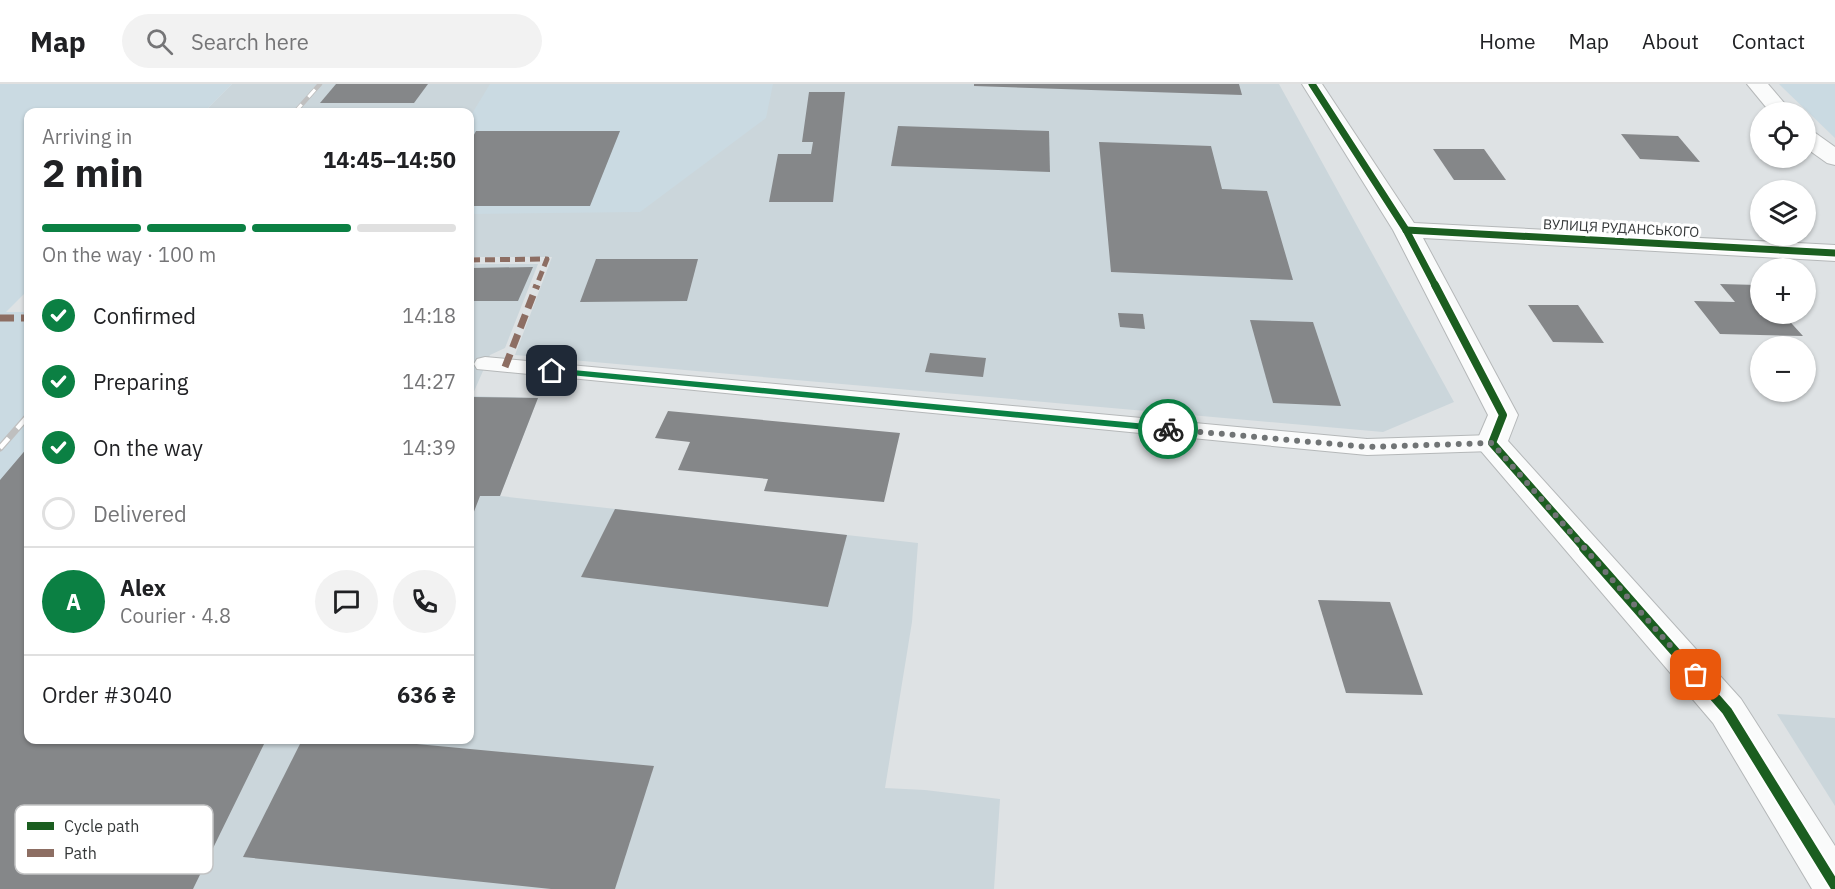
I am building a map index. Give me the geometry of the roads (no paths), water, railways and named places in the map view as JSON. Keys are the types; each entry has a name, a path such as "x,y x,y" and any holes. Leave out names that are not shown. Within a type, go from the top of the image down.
{"street":[{"path":"1312,84 1406,230 1503,415 1492,443 1727,711 1835,886"},
{"path":"1757,84 1772,102"},
{"path":"1816,144 1835,158"},
{"name":"ВУЛИЦЯ РУДАНСЬКОГО","path":"1406,230 1835,253"}],"lane":[{"path":"485,364 1367,447 1492,443"}],"railway":[{"path":"299,108 320,84"},
{"path":"0,448 24,421"}]}
